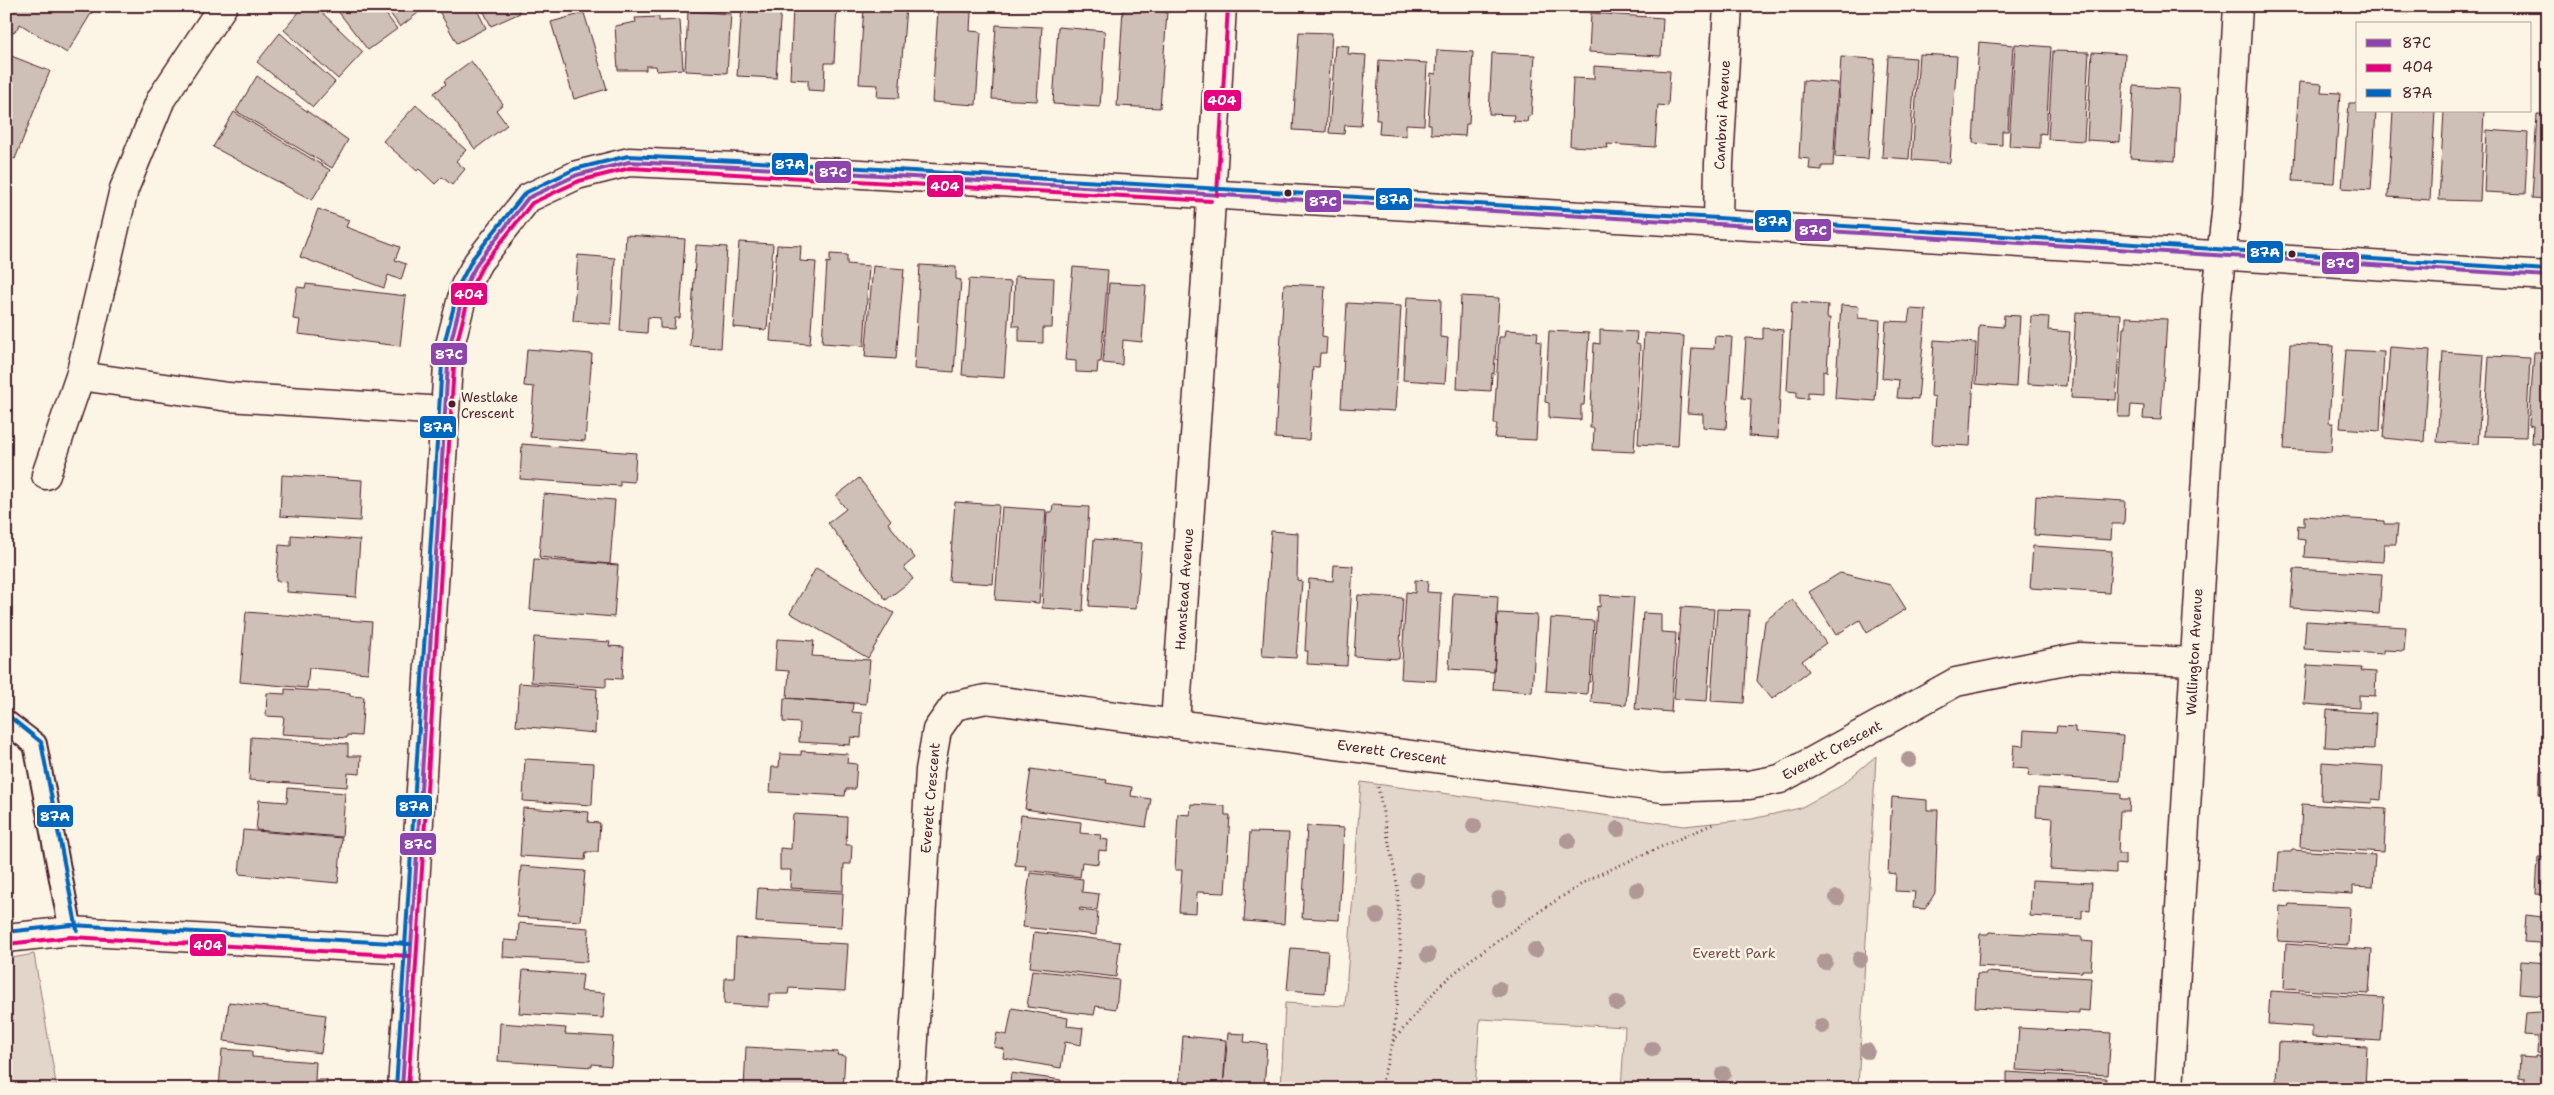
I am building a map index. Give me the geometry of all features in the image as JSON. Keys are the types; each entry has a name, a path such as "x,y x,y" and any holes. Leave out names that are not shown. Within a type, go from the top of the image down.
{"street":[{"path":"46,475 80,376 124,189 161,99 223,6"},
{"name":"Hamstead Avenue","path":"1175,723 1222,6"},
{"name":"Cambrai Avenue","path":"1718,224 1719,163 1728,6"},
{"name":"Wallington Avenue","path":"2169,1089 2194,662 2221,257 2227,203 2238,6"},
{"path":"402,1089 449,349 465,286 478,262 528,198 577,174 629,162 1718,224 2548,276"},
{"path":"80,376 228,397 444,411"},
{"name":"Everett Crescent","path":"910,1089 930,770 936,730 954,706 986,699 1664,788 1748,785 1780,779 1956,682 2080,657 2194,662"},
{"path":"6,938 71,931 410,950"}],"lane":[{"path":"6,722 35,744 71,931"}],"path":[{"path":"1376,779 1397,884 1401,959 1393,1041 1380,1089"},
{"path":"1393,1041 1440,985 1470,960 1532,917 1592,878 1701,831 1715,823"}],"green space":[{"name":"Everett Park","path":"1876,756 1858,1089 1621,1089 1625,1027 1480,1019 1475,1089 1281,1089 1285,1003 1345,1006 1361,782 1684,826 1752,819 1800,808 1839,787"},
{"path":"34,954 57,1089 6,1089 6,959"}],"building":[{"path":"6,6 81,6 92,12 67,53 20,24 14,33 6,29"},
{"path":"304,6 315,6 363,52 338,79 284,30"},
{"path":"334,6 380,6 397,29 368,50"},
{"path":"385,6 427,6 400,27"},
{"path":"436,6 475,6 486,28 457,43"},
{"path":"481,6 517,6 520,13 491,26"},
{"path":"742,6 781,6 776,78 737,76"},
{"path":"793,6 837,6 834,63 825,63 824,91 808,90 808,80 790,79"},
{"path":"864,6 906,6 899,98 877,97 878,85 859,84"},
{"path":"1581,6 1668,6 1668,12"},
{"path":"2339,6 2409,6 2409,13 2338,9"},
{"path":"1123,9 1167,12 1160,108 1117,106"},
{"path":"938,10 971,12 970,31 981,32 976,105 932,102"},
{"path":"688,11 731,14 727,73 685,71"},
{"path":"584,13 607,89 574,99 551,22"},
{"path":"1591,13 1663,18 1661,56 1589,52"},
{"path":"659,17 659,21 680,20 683,69 657,71 656,66 646,66 646,70 618,70 615,26 636,22 635,18"},
{"path":"996,25 1042,27 1037,101 992,99"},
{"path":"1058,27 1105,31 1100,107 1053,104"},
{"path":"1299,32 1332,33 1326,132 1293,130"},
{"path":"280,33 335,82 313,107 257,62"},
{"path":"1979,42 2013,45 2008,131 2002,131 2002,145 1973,143"},
{"path":"2015,44 2051,47 2046,134 2040,133 2040,148 2009,146"},
{"path":"1335,45 1349,46 1348,54 1366,55 1361,126 1345,125 1344,134 1329,133"},
{"path":"1437,50 1473,52 1469,124 1466,124 1465,136 1431,134 1431,124 1428,124 1431,73 1436,74"},
{"path":"2053,51 2089,52 2084,141 2048,139"},
{"path":"2092,52 2125,54 2120,142 2087,140"},
{"path":"1492,53 1535,55 1531,116 1528,116 1527,122 1513,121 1514,115 1489,114"},
{"path":"6,54 50,71 15,159 6,156"},
{"path":"1919,54 1957,56 1950,163 1912,160"},
{"path":"1888,56 1916,58 1909,159 1882,157"},
{"path":"1841,57 1875,59 1868,159 1835,157"},
{"path":"1379,60 1427,63 1424,125 1406,124 1406,136 1379,134 1380,120 1376,120"},
{"path":"471,61 503,104 496,110 507,125 475,149 434,93 446,84 444,81"},
{"path":"1594,66 1670,71 1668,106 1658,105 1655,147 1607,144 1608,148 1570,146 1573,78 1594,79"},
{"path":"257,76 348,140 332,168 236,111"},
{"path":"1803,80 1838,83 1833,166 1822,166 1822,170 1809,169 1810,159 1799,158"},
{"path":"2299,82 2322,84 2321,92 2340,93 2334,183 2293,181"},
{"path":"2134,86 2179,89 2175,161 2130,158"},
{"path":"2349,103 2356,103 2356,112 2376,112 2371,190 2342,188"},
{"path":"416,105 466,150 456,161 465,169 452,185 442,177 435,184 383,141"},
{"path":"234,112 330,170 312,200 213,147"},
{"path":"2393,112 2435,112 2430,200 2388,197"},
{"path":"2444,112 2484,112 2480,201 2439,200"},
{"path":"2537,114 2548,114 2548,199 2532,198"},
{"path":"2487,130 2528,133 2525,194 2484,192"},
{"path":"318,209 349,220 346,227 400,247 395,260 406,264 401,280 388,275 384,288 300,257"},
{"path":"626,235 685,239 680,318 675,318 674,329 660,328 660,318 648,317 647,333 620,331"},
{"path":"739,242 773,244 767,330 733,327"},
{"path":"696,245 727,247 721,348 690,346"},
{"path":"777,245 801,246 800,261 816,262 810,344 770,341"},
{"path":"830,254 847,255 847,264 869,266 864,346 822,343 827,262 830,263"},
{"path":"578,255 615,258 611,324 573,321"},
{"path":"920,265 956,267 956,279 961,280 954,372 914,369"},
{"path":"873,266 904,269 896,359 865,357"},
{"path":"1073,267 1108,270 1101,362 1098,362 1097,373 1076,372 1076,361 1065,360"},
{"path":"1015,276 1054,278 1052,328 1043,328 1043,343 1019,342 1019,326 1013,326"},
{"path":"969,279 1011,282 1004,378 962,375"},
{"path":"1109,283 1146,285 1142,342 1123,340 1122,365 1103,363"},
{"path":"306,284 406,296 400,346 298,334 300,320 293,319 297,287 305,288"},
{"path":"1284,284 1325,286 1322,336 1327,337 1326,353 1320,353 1319,367 1313,367 1309,440 1275,438"},
{"path":"1461,296 1499,298 1494,374 1492,373 1491,391 1457,389"},
{"path":"1407,297 1441,299 1440,337 1448,338 1445,383 1403,380"},
{"path":"1792,302 1828,305 1827,318 1830,318 1827,372 1823,371 1823,393 1808,392 1808,399 1797,398 1797,392 1787,391"},
{"path":"1347,303 1401,306 1395,411 1341,408"},
{"path":"1841,305 1859,306 1858,318 1880,320 1875,401 1835,398"},
{"path":"1910,309 1926,310 1918,399 1897,398 1899,380 1882,378 1886,321 1908,322"},
{"path":"2076,312 2121,314 2116,400 2071,398"},
{"path":"2004,315 2020,316 2016,387 1976,384 1979,325 2003,327"},
{"path":"2031,316 2049,317 2048,330 2070,332 2066,386 2027,384"},
{"path":"2126,317 2167,319 2161,420 2143,419 2144,406 2131,405 2130,417 2118,417 2123,328 2126,328"},
{"path":"1763,328 1783,330 1778,438 1749,436 1751,399 1742,398 1746,338 1763,339"},
{"path":"1505,330 1538,332 1537,341 1541,342 1536,440 1495,438 1497,424 1494,424 1499,337 1504,337"},
{"path":"1600,330 1637,332 1636,344 1640,345 1634,452 1593,450 1594,428 1590,428 1594,343 1600,344"},
{"path":"1549,331 1589,333 1584,405 1581,405 1581,420 1549,418 1549,403 1545,402"},
{"path":"1644,333 1684,336 1678,446 1638,444"},
{"path":"1715,336 1732,337 1726,429 1703,427 1703,414 1687,413 1692,348 1714,349"},
{"path":"1934,340 1976,343 1970,446 1932,444 1935,397 1931,396"},
{"path":"2290,344 2334,346 2329,423 2333,423 2331,452 2284,449"},
{"path":"2390,347 2430,350 2424,442 2383,438"},
{"path":"527,349 592,354 585,441 530,437 534,387 524,386"},
{"path":"2346,350 2384,352 2380,431 2340,428"},
{"path":"2443,352 2484,355 2478,444 2437,442"},
{"path":"2534,352 2548,352 2548,444 2532,443 2533,426 2529,425"},
{"path":"2489,356 2530,358 2526,437 2484,436"},
{"path":"522,444 636,453 634,482 620,481 620,486 520,479"},
{"path":"282,475 362,480 360,521 280,516"},
{"path":"859,478 891,520 888,523 915,558 904,567 913,579 886,600 828,523 846,509 836,496"},
{"path":"544,494 615,500 610,564 539,557"},
{"path":"2036,496 2125,501 2124,524 2112,524 2111,540 2034,535"},
{"path":"955,502 999,505 993,584 949,581"},
{"path":"1053,505 1089,507 1083,611 1042,608 1047,512 1052,512"},
{"path":"1002,507 1046,510 1039,603 995,600"},
{"path":"2304,516 2384,521 2384,524 2398,524 2396,544 2384,544 2383,562 2304,557 2305,540 2297,539 2298,525 2304,526"},
{"path":"1271,531 1298,533 1297,580 1302,581 1296,658 1262,656"},
{"path":"291,535 360,540 356,597 287,592 287,582 276,581 279,545 291,546"},
{"path":"1094,539 1142,543 1136,609 1089,606"},
{"path":"2033,546 2112,551 2109,593 2030,588"},
{"path":"534,559 618,565 614,617 530,610"},
{"path":"1334,565 1353,566 1347,666 1307,664 1308,651 1305,651 1309,579 1333,581"},
{"path":"816,568 894,613 868,658 790,613"},
{"path":"2294,569 2382,574 2379,614 2291,608"},
{"path":"1840,573 1891,585 1906,609 1867,633 1860,620 1836,635 1809,592"},
{"path":"1415,580 1428,581 1427,592 1441,593 1436,681 1401,679 1406,592 1415,593"},
{"path":"1453,593 1498,596 1494,672 1449,669"},
{"path":"1358,595 1403,598 1399,659 1354,656"},
{"path":"1600,595 1634,597 1626,705 1591,702 1597,606 1600,607"},
{"path":"1792,599 1826,643 1802,661 1809,671 1772,699 1757,681 1765,621"},
{"path":"1681,607 1714,609 1707,701 1674,699"},
{"path":"1717,609 1749,610 1744,703 1711,701"},
{"path":"246,612 372,622 368,673 309,668 307,688 240,682"},
{"path":"1498,613 1537,615 1532,692 1493,689"},
{"path":"1643,613 1661,614 1661,632 1676,633 1671,712 1635,709"},
{"path":"1551,618 1594,621 1590,682 1588,682 1587,694 1546,691"},
{"path":"2306,621 2406,627 2404,651 2383,650 2383,654 2304,649"},
{"path":"534,637 610,642 609,646 624,647 622,679 606,678 606,687 531,682"},
{"path":"777,639 814,641 812,656 870,660 866,704 787,698 789,671 775,670"},
{"path":"2307,665 2362,668 2361,671 2376,672 2375,696 2359,695 2359,708 2304,704"},
{"path":"519,683 597,689 595,733 516,726"},
{"path":"285,689 350,693 350,696 364,697 361,736 347,735 347,738 282,734 284,717 266,716 267,693 285,694"},
{"path":"784,698 853,703 852,712 862,713 861,738 851,737 850,745 799,742 800,723 783,722"},
{"path":"2327,710 2376,713 2374,749 2325,747"},
{"path":"2057,726 2075,727 2075,732 2123,736 2120,781 2028,776 2029,769 2012,768 2014,745 2023,746 2024,730 2056,732"},
{"path":"251,737 348,744 348,756 361,756 360,774 348,773 347,787 249,780"},
{"path":"801,751 848,754 847,763 857,764 855,789 846,789 845,796 770,792 772,767 779,767 780,754 801,755"},
{"path":"525,759 594,763 592,805 523,801"},
{"path":"2322,762 2383,766 2381,800 2372,799 2372,803 2321,800"},
{"path":"1031,769 1107,780 1106,783 1132,787 1131,796 1151,799 1146,827 1025,809"},
{"path":"2540,771 2548,772 2548,795 2539,794"},
{"path":"288,788 345,793 342,837 256,830 259,800 287,802"},
{"path":"2038,788 2121,794 2121,799 2130,799 2129,811 2120,811 2118,854 2125,854 2125,865 2116,864 2116,873 2050,869 2053,818 2036,817"},
{"path":"1892,797 1927,800 1927,810 1938,810 1935,893 1925,909 1913,908 1915,892 1895,891 1896,874 1888,873"},
{"path":"1191,804 1225,806 1225,815 1230,815 1225,893 1197,892 1196,913 1179,912 1182,870 1175,870 1178,814 1190,815"},
{"path":"2302,804 2386,809 2384,852 2300,847"},
{"path":"523,808 589,812 588,822 600,823 598,852 586,852 585,860 520,856"},
{"path":"793,814 847,817 846,845 852,845 851,864 844,864 843,891 790,888 791,870 780,870 780,848 791,849"},
{"path":"1021,815 1081,822 1080,833 1101,835 1100,839 1108,840 1107,851 1099,850 1098,864 1082,862 1080,877 1025,870 1026,866 1015,865"},
{"path":"1307,826 1344,828 1339,920 1302,918"},
{"path":"243,830 342,838 338,883 239,874"},
{"path":"1250,832 1289,833 1284,924 1244,921"},
{"path":"2292,850 2375,855 2373,887 2353,886 2353,894 2276,890 2279,852 2291,852"},
{"path":"2538,857 2548,858 2548,895 2536,894"},
{"path":"521,866 585,871 581,921 517,917"},
{"path":"1030,873 1083,879 1082,892 1099,894 1097,910 1080,908 1079,910 1098,912 1096,935 1023,927"},
{"path":"2032,880 2092,883 2090,911 2082,910 2082,919 2030,916"},
{"path":"758,888 843,893 841,927 756,922"},
{"path":"2289,904 2350,907 2348,945 2278,941 2280,906 2288,907"},
{"path":"2542,914 2548,915 2548,956 2540,956 2540,943 2524,942 2526,915 2542,917"},
{"path":"519,923 589,928 587,962 503,957 504,940 518,941"},
{"path":"1034,932 1120,942 1116,977 1030,967"},
{"path":"1989,932 2082,937 2082,941 2093,942 2091,970 2082,970 2082,972 1978,966 1980,934 1988,934"},
{"path":"736,938 848,944 845,991 789,988 788,994 769,994 769,1007 724,1004 725,978 734,978"},
{"path":"2286,944 2372,950 2369,994 2284,989"},
{"path":"1291,948 1328,951 1325,993 1287,990"},
{"path":"2521,961 2548,963 2548,996 2519,994"},
{"path":"523,970 583,975 581,991 605,993 603,1018 519,1013"},
{"path":"1032,970 1119,980 1116,1009 1096,1006 1094,1015 1027,1007"},
{"path":"1986,972 2091,978 2089,1011 2079,1010 2079,1013 1975,1007 1977,974 1986,974"},
{"path":"2270,991 2384,998 2381,1041 2312,1037 2312,1027 2268,1024"},
{"path":"229,1002 326,1015 321,1053 224,1041"},
{"path":"1012,1008 1068,1018 1067,1026 1083,1028 1081,1045 1065,1042 1061,1068 1003,1058 1004,1049 994,1047 997,1033 1007,1035"},
{"path":"2526,1013 2548,1013 2548,1054 2537,1053 2538,1037 2524,1036"},
{"path":"500,1023 566,1028 565,1034 613,1037 611,1066 592,1064 592,1067 498,1061"},
{"path":"2019,1028 2111,1033 2108,1075 2016,1070"},
{"path":"1228,1033 1245,1034 1244,1042 1267,1044 1264,1089 1223,1089"},
{"path":"1183,1036 1226,1040 1223,1089 1179,1089"},
{"path":"2278,1042 2367,1047 2365,1087 2276,1081"},
{"path":"746,1047 838,1052 837,1055 845,1056 843,1089 744,1089"},
{"path":"222,1049 252,1051 252,1057 316,1062 315,1080 327,1080 326,1089 219,1089"},
{"path":"2535,1056 2548,1057 2548,1089 2524,1089 2525,1079 2519,1078 2520,1057 2535,1058"},
{"path":"2007,1072 2106,1078 2105,1089 2007,1089"},
{"path":"1011,1073 1061,1080 1060,1089 1009,1089"}],"transit line":[{"name":"404","path":"1217,195 1228,6"},
{"name":"87A","path":"396,1089 443,348 460,283 473,258 525,193 575,169 628,156 758,162 1718,218 2548,270"},
{"name":"87C","path":"402,1089 449,349 465,286 478,262 528,198 577,175 629,162 758,168 1718,224 2548,276"},
{"name":"404","path":"408,1089 455,350 471,288 483,265 532,203 579,181 630,168 1211,201"},
{"name":"87A","path":"10,717 41,742 77,930"},
{"name":"87A","path":"6,932 71,925 410,944"},
{"name":"404","path":"7,944 71,937 410,956"}],"place":[{"name":"Westlake Crescent","path":"452,404"}]}
